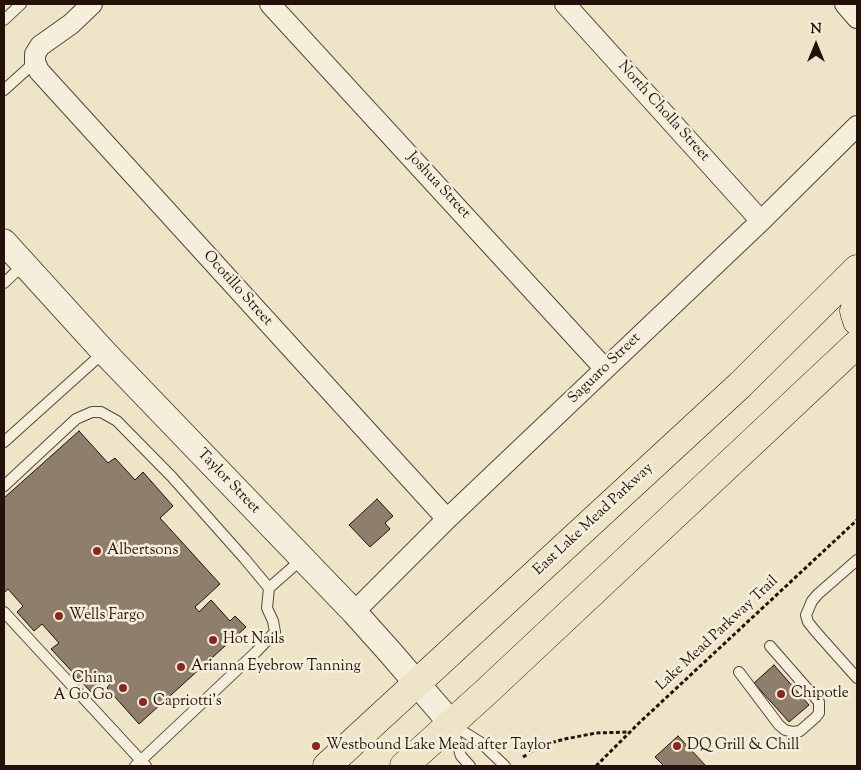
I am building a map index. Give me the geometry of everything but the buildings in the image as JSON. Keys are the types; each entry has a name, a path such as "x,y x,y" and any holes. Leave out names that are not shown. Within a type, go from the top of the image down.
{"main road":[{"name":"East Lake Mead Parkway","path":"327,766 740,385 857,269"},
{"path":"857,302 854,311 857,321"},
{"path":"404,766 501,678 857,344"}],"street":[{"path":"35,58 40,46 71,24 92,4"},
{"name":"Joshua Street","path":"270,4 605,369"},
{"name":"North Cholla Street","path":"565,4 761,221"},
{"path":"845,4 857,18"},
{"name":"Ocotillo Street","path":"35,58 39,72 448,519"},
{"name":"Saguaro Street","path":"354,612 448,519 761,221 857,126"},
{"name":"Taylor Street","path":"10,251 104,352 354,612 451,723"}],"lane":[{"path":"4,20 21,4"},
{"path":"4,90 35,58"},
{"path":"4,283 10,251"},
{"path":"4,442 104,352"},
{"path":"4,486 76,420 92,412 101,412 117,421 172,477 269,588"},
{"path":"4,612 141,764 275,632 273,621 267,608 269,588 302,559"},
{"path":"857,560 818,594 808,608 806,615 808,622 816,632 857,678"},
{"path":"739,672 779,725 785,730 800,732 819,713 819,702 770,646"},
{"path":"451,723 461,756 470,766"},
{"path":"451,723 480,742 505,766"}],"path":[{"name":"Lake Mead Parkway Trail","path":"596,766 857,520"},
{"path":"522,757 550,743 565,739 596,733 630,732"}],"place":[{"name":"Albertsons","path":"97,551"},
{"name":"Wells Fargo","path":"59,616"},
{"name":"Hot Nails","path":"213,640"},
{"name":"Arianna Eyebrow Tanning","path":"181,667"},
{"name":"China A Go Go","path":"123,688"},
{"name":"Chipotle","path":"781,694"},
{"name":"Capriotti's","path":"143,702"},
{"name":"Westbound Lake Mead after Taylor","path":"316,746"},
{"name":"DQ Grill & Chill","path":"677,746"}]}
